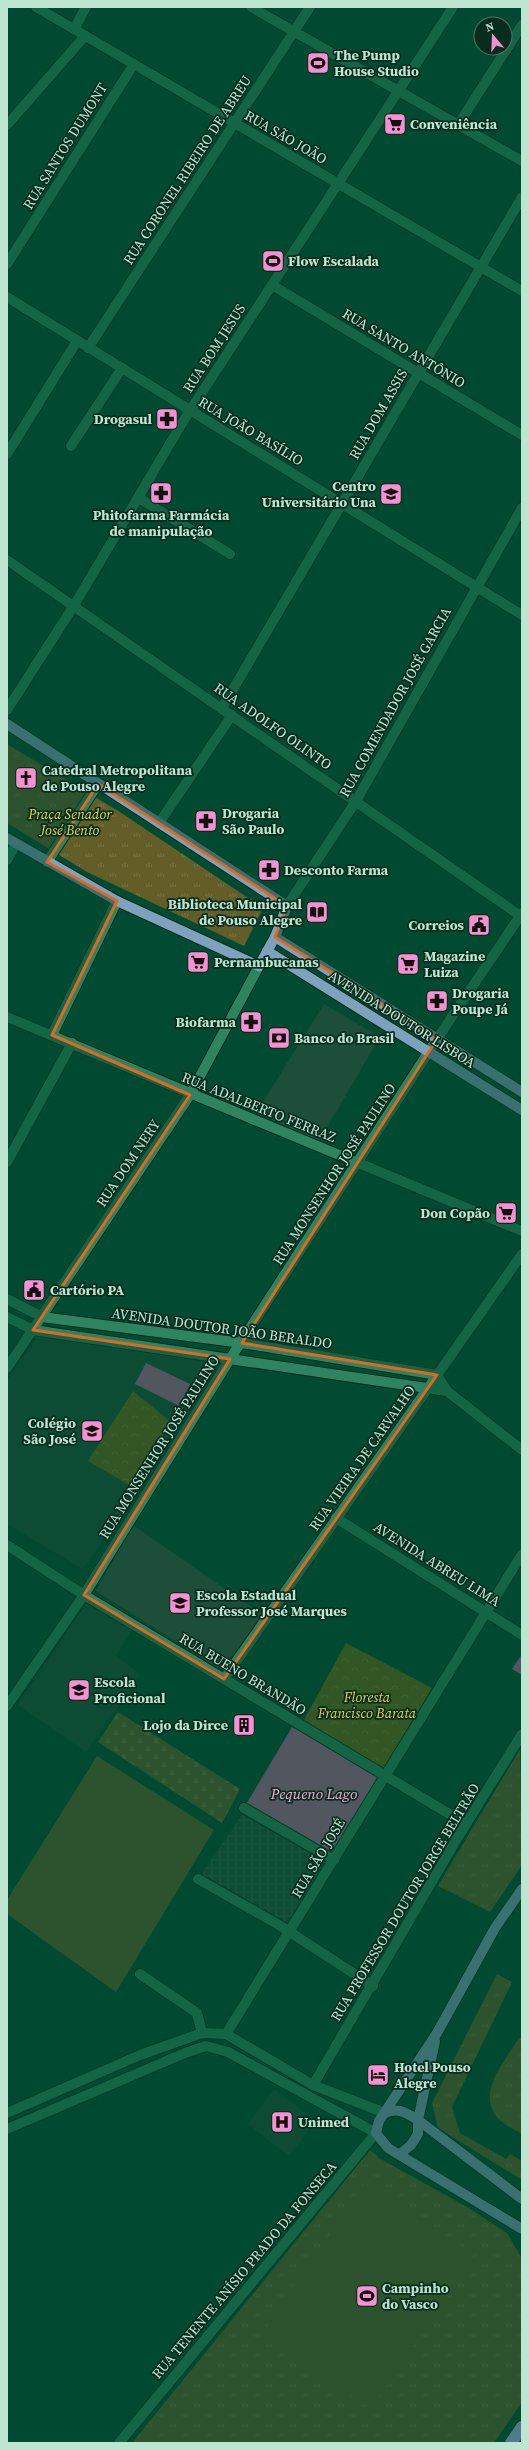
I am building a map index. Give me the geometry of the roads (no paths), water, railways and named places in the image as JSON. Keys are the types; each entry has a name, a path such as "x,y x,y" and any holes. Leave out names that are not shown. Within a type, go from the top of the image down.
{"highway":[{"path":"511,2443 522,2427"}],"main road":[{"path":"7,724 287,906 275,937 259,966 117,901 7,838"},
{"name":"AVENIDA DOUTOR LISBOA","path":"275,937 522,1092"},
{"name":"AVENIDA DOUTOR LISBOA","path":"267,951 428,1053 522,1110"},
{"path":"400,2154 411,2145 418,2134 418,2120 436,2035 495,1928 522,1889"},
{"name":"RUA TENENTE ANÍSIO PRADO DA FONSECA","path":"376,2133 377,2127 385,2113 436,2035"},
{"path":"385,2113 394,2109 402,2111 418,2120 522,2199"},
{"path":"376,2133 382,2142 400,2154 522,2229"}],"street":[{"name":"RUA SÃO JOÃO","path":"36,7 522,291"},
{"path":"74,29 86,7"},
{"path":"252,7 522,161"},
{"name":"RUA CORONEL RIBEIRO DE ABREU","path":"88,348 310,7"},
{"name":"RUA BOM JESUS","path":"7,710 73,607 190,410 454,7"},
{"path":"458,125 522,25"},
{"path":"7,125 85,36"},
{"name":"RUA SANTOS DUMONT","path":"7,264 134,64"},
{"name":"RUA DOM ASSIS","path":"222,708 522,196"},
{"name":"RUA SANTO ANTÔNIO","path":"272,285 522,435"},
{"name":"RUA JOÃO BASÍLIO","path":"7,297 522,614"},
{"path":"7,454 77,341"},
{"path":"71,446 122,368"},
{"path":"139,498 230,554"},
{"name":"RUA COMENDADOR JOSÉ GARCIA","path":"287,906 356,801 522,508"},
{"name":"RUA ADOLFO OLINTO","path":"7,560 521,915"},
{"path":"159,823 232,715"},
{"path":"47,862 98,784"},
{"path":"7,860 16,844"},
{"path":"52,1035 117,901"},
{"name":"RUA MONSENHOR JOSÉ PAULINO","path":"7,1706 84,1595 230,1359 242,1343 359,1163 437,1039 521,915"},
{"name":"RUA DOM NERY","path":"7,1368 190,1095 259,966"},
{"name":"RUA ADALBERTO FERRAZ","path":"7,1017 72,1043 190,1095 522,1231"},
{"path":"7,1162 72,1043"},
{"name":"RUA VIEIRA DE CARVALHO","path":"224,1679 522,1254"},
{"name":"AVENIDA DOUTOR JOÃO BERALDO","path":"7,1299 42,1317 242,1343 438,1375"},
{"name":"AVENIDA DOUTOR JOÃO BERALDO","path":"7,1317 33,1330 447,1391"},
{"path":"339,1375 342,1359"},
{"path":"438,1375 447,1391 522,1450"},
{"name":"AVENIDA ABREU LIMA","path":"336,1518 486,1610 522,1635"},
{"name":"RUA BUENO BRANDÃO","path":"7,1545 84,1595 466,1824"},
{"name":"RUA SÃO JOSÉ","path":"226,2034 290,1932 486,1610 522,1554"},
{"name":"RUA PROFESSOR DOUTOR JORGE BELTRÃO","path":"313,2085 373,1986 466,1824 522,1734"},
{"path":"244,1808 334,1860"},
{"path":"198,1879 290,1932 373,1986"},
{"path":"140,1974 197,2013 202,2032"},
{"path":"7,2112 140,2055 202,2032 226,2034 313,2085 385,2113"},
{"path":"7,2129 185,2053 206,2046 228,2052 376,2133"},
{"path":"7,2112 26,2116 42,2115"},
{"name":"RUA TENENTE ANÍSIO PRADO DA FONSECA","path":"119,2443 376,2133"}],"water":[{"path":"146,1363 190,1384 179,1406 135,1384"},
{"path":"522,1654 522,1675 512,1669"},
{"name":"Pequeno Lago","path":"292,1727 385,1776 334,1860 244,1808"}],"place":[{"name":"The Pump House Studio","path":"318,63"},
{"name":"Conveniência","path":"395,124"},
{"name":"Flow Escalada","path":"273,261"},
{"name":"Drogasul","path":"167,419"},
{"name":"Phitofarma Farmácia de manipulação","path":"161,493"},
{"name":"Centro Universitário Una","path":"391,494"},
{"name":"Catedral Metropolitana de Pouso Alegre","path":"26,778"},
{"name":"Drogaria São Paulo","path":"206,821"},
{"name":"Desconto Farma","path":"269,870"},
{"name":"Biblioteca Municipal de Pouso Alegre","path":"317,912"},
{"name":"Correios","path":"479,925"},
{"name":"Pernambucanas","path":"198,962"},
{"name":"Magazine Luiza","path":"408,964"},
{"name":"Drogaria Poupe Já","path":"437,1001"},
{"name":"Biofarma","path":"251,1022"},
{"name":"Banco do Brasil","path":"279,1038"},
{"name":"Don Copão","path":"506,1213"},
{"name":"Cartório PA","path":"34,1290"},
{"name":"Colégio São José","path":"92,1431"},
{"name":"Escola Estadual Professor José Marques","path":"180,1603"},
{"name":"Escola Proficional","path":"79,1690"},
{"name":"Lojo da Dirce","path":"244,1725"},
{"name":"Hotel Pouso Alegre","path":"378,2075"},
{"name":"Unimed","path":"282,2122"},
{"name":"Campinho do Vasco","path":"367,2296"}],"park label":[{"name":"Praça Senador José Bento","path":"70,822"},
{"name":"Floresta Francisco Barata","path":"367,1706"}]}
